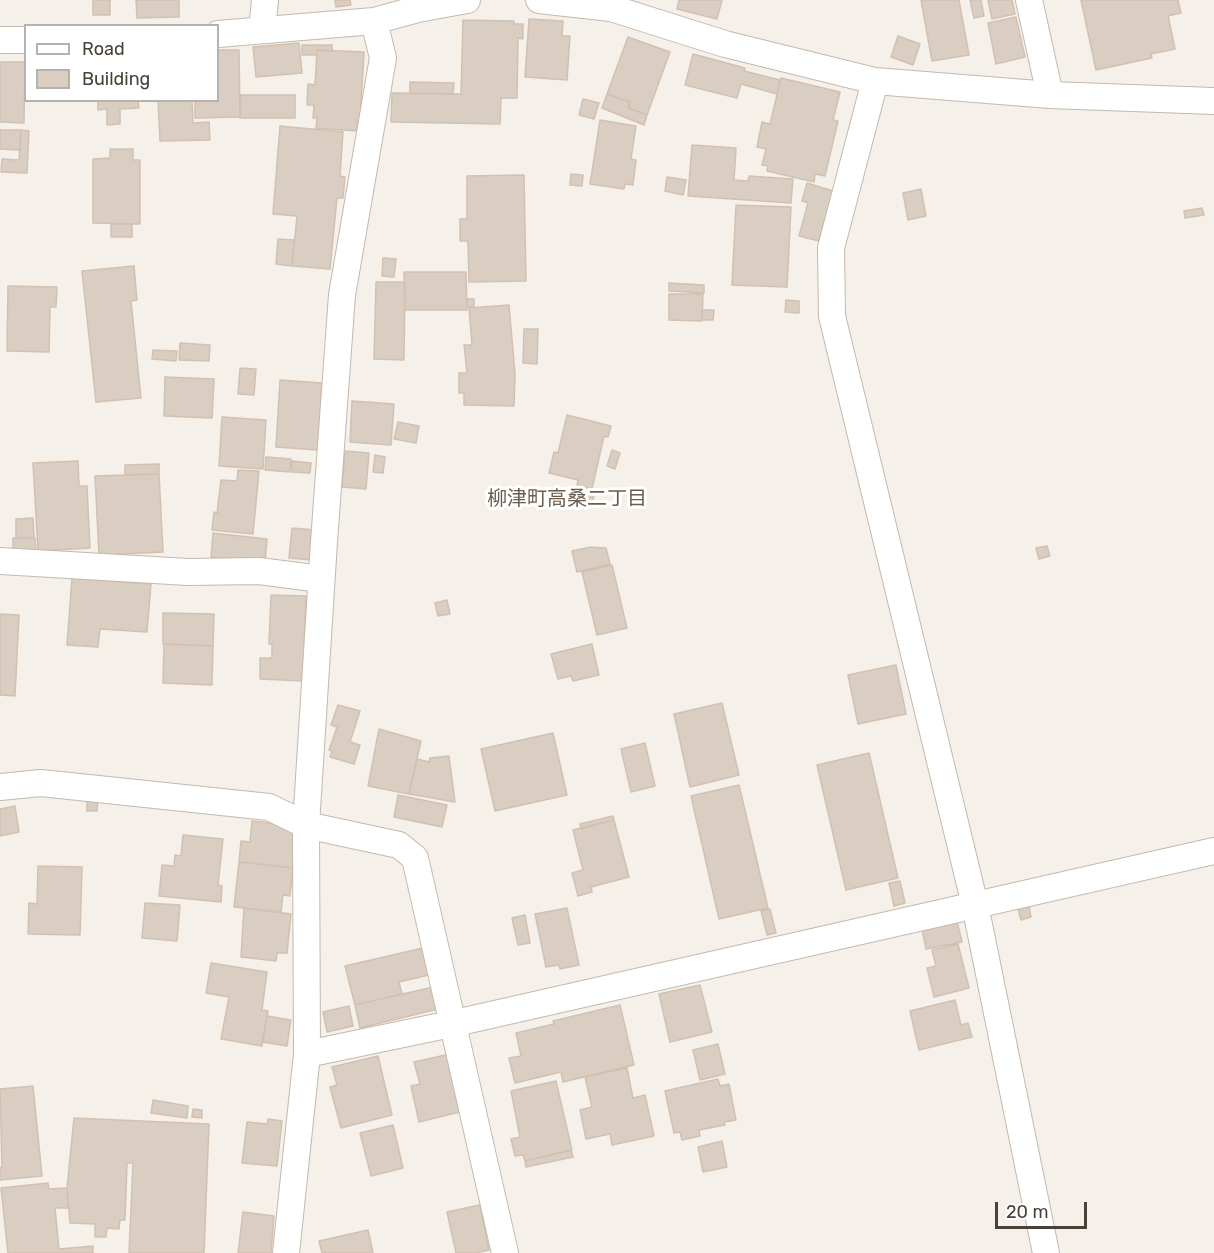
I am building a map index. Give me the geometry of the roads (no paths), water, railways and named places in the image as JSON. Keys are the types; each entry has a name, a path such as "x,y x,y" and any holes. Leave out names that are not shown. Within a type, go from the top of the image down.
{"street":[{"path":"262,30 265,0"},
{"path":"219,34 374,21 418,4 467,0"},
{"path":"539,0 611,8 725,44 875,81 1050,95 1214,101"},
{"path":"1029,0 1050,95"},
{"path":"286,1253 307,1054 306,825 321,579 342,295 383,58 374,21"},
{"path":"0,40 24,40"},
{"path":"875,81 831,248 832,316 975,905 1046,1253"},
{"path":"0,561 189,572 259,571 321,579"},
{"path":"0,787 41,783 269,807 306,825 399,844 415,858 505,1253"},
{"path":"307,1054 452,1024 1214,851"}],"district":[{"name":"柳津町高桑二丁目","path":"567,499"}]}
